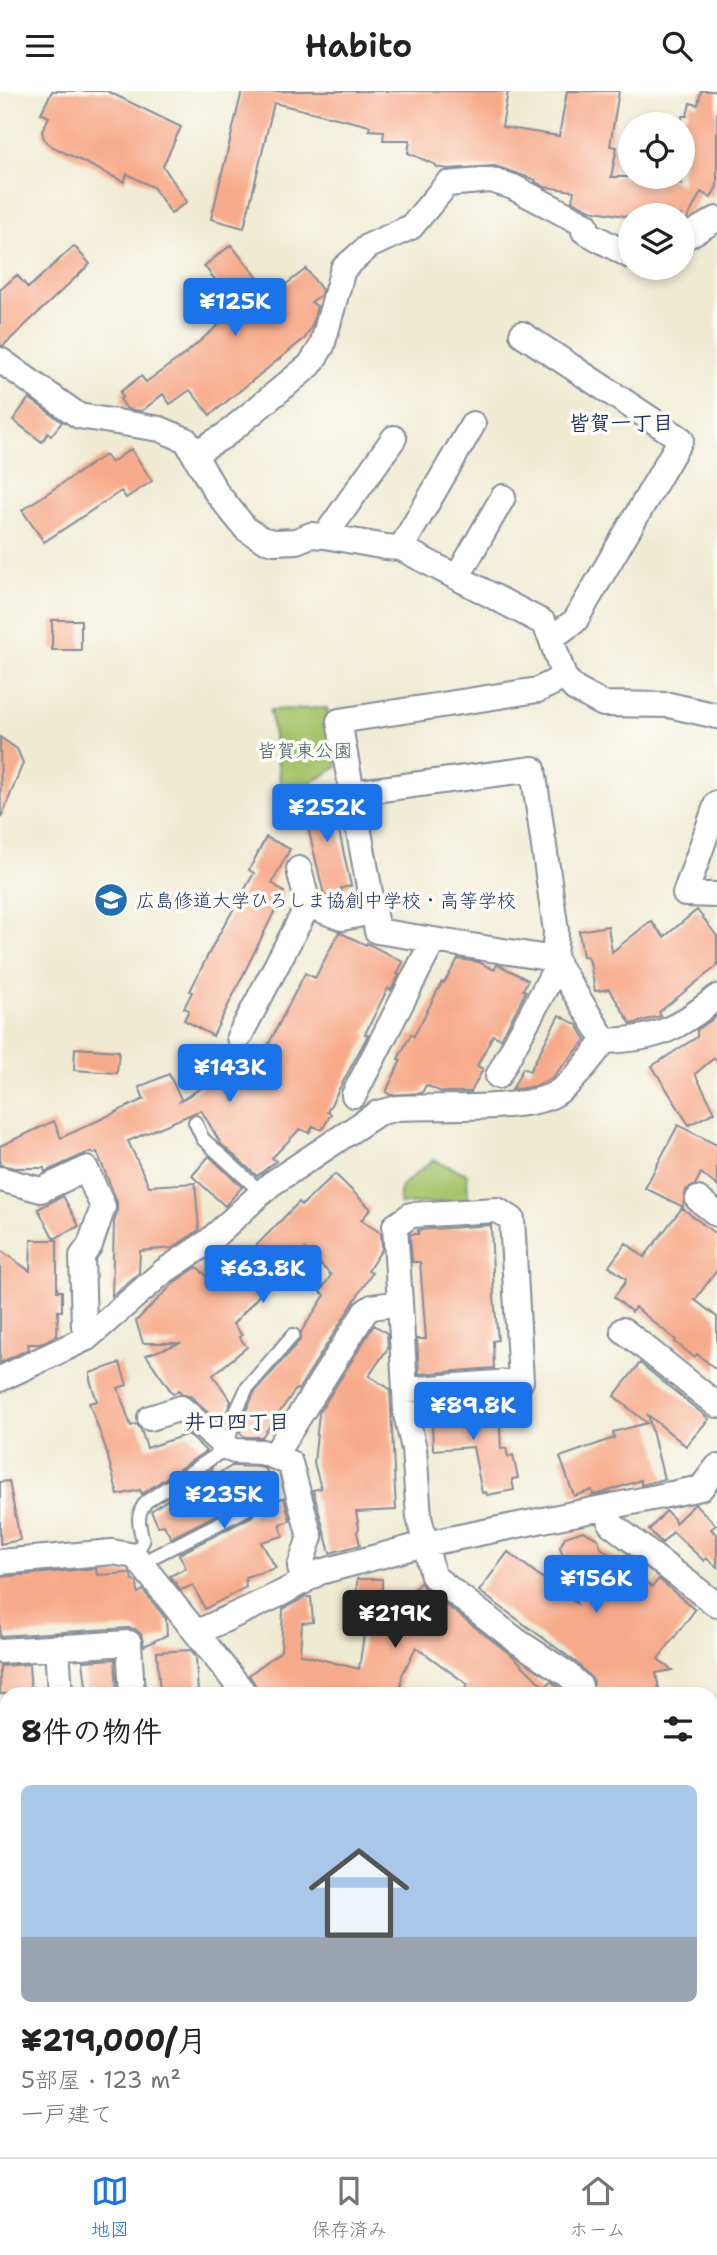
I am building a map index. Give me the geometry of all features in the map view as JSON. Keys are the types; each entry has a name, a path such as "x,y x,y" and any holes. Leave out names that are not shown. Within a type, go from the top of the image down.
{"street":[{"path":"195,453 224,436 310,365 322,346 343,269 369,246 411,227 447,184 491,180 513,187 586,225 584,231 618,249"},
{"path":"695,232 717,219"},
{"path":"522,334 681,439 575,621 551,638"},
{"path":"0,360 79,417 160,429 186,440 216,492 246,529 262,539 274,542 296,541 311,535 401,548 544,623 564,677 575,688 603,704 669,705 717,716"},
{"path":"401,548 473,425"},
{"path":"325,536 394,438"},
{"path":"458,576 503,497"},
{"path":"564,677 538,690 338,721 377,931 556,962 605,1041"},
{"path":"352,793 533,769 556,931 556,962 498,1076"},
{"path":"717,803 675,894 717,895"},
{"path":"239,1037 308,905 299,869"},
{"path":"308,905 342,918 373,912"},
{"path":"354,1095 433,941"},
{"path":"0,1378 87,1338 163,1272 208,1242 261,1192 378,1114 398,1108 527,1103 551,1096 570,1082 605,1041 640,1038 678,1026 717,997"},
{"path":"2,1182 41,1190 82,1160 103,1206 90,1245 82,1256 84,1326 87,1338"},
{"path":"405,1390 521,1381 512,1219 497,1210 411,1215 395,1227 406,1414 415,1449 419,1517 433,1576 580,1686"},
{"path":"274,1456 365,1312 372,1307 400,1303"},
{"path":"623,1330 717,1405"},
{"path":"150,1418 181,1408 227,1448 274,1456 290,1463 310,1537 299,1566 303,1582"},
{"path":"198,1632 303,1582 320,1571 425,1544 701,1489 717,1467"},
{"path":"608,1507 611,1524 717,1605"},
{"path":"0,1562 112,1552 138,1560 240,1687"},
{"path":"0,1651 129,1643 132,1687"},
{"path":"57,1647 60,1687"}],"lane":[{"path":"195,1122 203,1139 261,1192"},
{"path":"138,1560 143,1541 138,1520 142,1506 227,1448 235,1414 247,1388 293,1335"},
{"path":"138,1560 247,1509"}],"green space":[{"name":"皆賀東公園","path":"327,708 337,767 283,800 270,710"},
{"path":"433,1160 467,1174 468,1202 399,1204 401,1186"}],"building":[{"path":"52,91 107,91 181,127 163,166 187,202 171,213 153,187 127,174 124,182 51,146 44,139 42,131 49,117 41,113"},
{"path":"242,91 508,91 502,127 559,136 567,91 619,91 610,146 617,147 611,177 618,177 618,189 695,189 695,112 688,112 690,103 698,105 701,91 717,91 717,186 711,198 701,192 695,204 618,203 618,215 590,210 572,201 574,191 545,187 535,182 536,180 495,166 448,169 436,167 408,153 410,140 383,140 384,131 369,130 370,126 274,103 244,228 211,219"},
{"path":"231,245 267,289 276,282 281,288 306,269 322,290 321,295 311,302 317,306 312,326 305,338 210,415 190,390 170,404 163,394 142,411 127,409 120,399 123,397 120,392 141,376 146,382 185,354 238,308 204,266"},
{"path":"74,246 90,264 3,346 0,345 0,290 17,275 28,288"},
{"path":"29,398 62,422 51,436 48,433 42,442 13,420"},
{"path":"131,449 152,481 126,498 121,491 44,542 22,510 105,455 111,463"},
{"path":"52,620 81,620 81,650 52,650"},
{"path":"0,737 17,749 23,763 1,818"},
{"path":"330,790 351,886 341,888 343,896 332,898 324,895 302,802 313,799 312,795"},
{"path":"266,837 290,849 272,883 284,892 213,1036 184,1020 189,1010 184,1008 213,945 254,873 249,870"},
{"path":"697,910 717,936 717,966 659,1012 661,1016 631,1024 609,989 595,991 590,962 587,956 583,957 579,931 608,926 612,952 651,921 664,937"},
{"path":"339,932 403,962 397,974 399,975 391,990 388,988 365,1034 368,1035 327,1112 331,1114 322,1130 313,1126 309,1133 300,1129 272,1158 276,1161 257,1176 221,1144 201,1110 128,1141 149,1186 195,1183 199,1230 172,1248 140,1251 139,1273 112,1296 117,1202 97,1152 93,1154 92,1151 45,1172 44,1168 0,1165 0,1146 54,1121 61,1138 144,1099 139,1087 169,1074 180,1101 219,1077 234,1101 257,1058 261,1059 305,973 315,978"},
{"path":"458,959 479,962 494,970 497,965 501,966 528,980 523,990 526,991 501,1039 493,1035 477,1066 483,1069 471,1092 441,1092 426,1085 422,1093 390,1095 386,1092 401,1060 398,1059"},
{"path":"559,1015 577,1025 586,1040 552,1078 535,1086 512,1090 523,1068 530,1071"},
{"path":"717,1016 717,1062 714,1058 695,1074 715,1112 689,1125 652,1066 697,1037 697,1030"},
{"path":"75,1048 119,1051 117,1073 74,1070"},
{"path":"678,1125 717,1145 717,1186 701,1173 695,1185 686,1190 683,1207 645,1188"},
{"path":"209,1156 242,1187 225,1206 192,1176"},
{"path":"335,1174 371,1209 361,1220 381,1233 382,1249 368,1271 372,1273 298,1390 296,1389 262,1437 245,1437 240,1433 243,1417 254,1393 300,1340 301,1332 325,1295 320,1292 331,1275 305,1249 233,1324 247,1347 213,1375 231,1401 222,1424 190,1396 179,1390 173,1394 146,1355 181,1343 143,1343 136,1321 176,1281 197,1267 215,1284 244,1252 247,1255 299,1202 302,1205"},
{"path":"63,1196 79,1226 54,1239 38,1209"},
{"path":"682,1208 717,1235 717,1270 695,1300 717,1317 717,1370 697,1354 694,1357 635,1307 632,1312 614,1297 626,1279 609,1266 626,1243 644,1257"},
{"path":"491,1225 498,1340 493,1341 494,1368 419,1374 417,1339 426,1339 420,1262 412,1262 410,1234 418,1234 418,1230"},
{"path":"31,1240 57,1240 57,1291 62,1291 62,1311 58,1311 57,1335 40,1344 28,1344 29,1349 0,1363 0,1250 30,1271"},
{"path":"374,1325 387,1333 388,1348 369,1376 390,1389 396,1510 356,1512 360,1545 330,1553 313,1490 321,1488 314,1463 319,1413"},
{"path":"120,1363 127,1385 118,1388 131,1426 137,1424 147,1448 188,1434 206,1451 142,1494 140,1490 118,1495 105,1446 89,1403 97,1401 90,1373"},
{"path":"640,1363 709,1419 686,1446 648,1415 664,1479 641,1485 641,1480 593,1495 592,1490 574,1496 560,1457 614,1438 613,1432 647,1423 614,1396"},
{"path":"458,1401 459,1412 499,1410 501,1449 506,1448 508,1457 513,1455 518,1478 512,1479 514,1490 487,1495 486,1492 482,1493 473,1447 433,1450 432,1423 424,1424 420,1404"},
{"path":"232,1466 266,1469 274,1500 284,1498 290,1521 280,1524 283,1536 261,1542 276,1568 245,1577 246,1587 205,1609 193,1585 181,1590 170,1576 186,1568 179,1554 251,1517 256,1510 254,1504 248,1500 243,1501 171,1538 164,1525 158,1526 151,1511 212,1469 214,1476"},
{"path":"9,1481 20,1540 0,1544 0,1482"},
{"path":"695,1504 716,1525 711,1529 717,1535 717,1567 706,1558 704,1561 673,1532 662,1543 649,1530 666,1511 675,1523"},
{"path":"583,1531 598,1539 601,1548 652,1587 659,1579 695,1610 658,1659 672,1670 656,1673 659,1687 593,1687 594,1681 577,1663 479,1591 508,1552 577,1604 560,1547 565,1537"},
{"path":"96,1568 97,1575 130,1573 137,1583 138,1593 143,1590 166,1619 167,1635 144,1646 141,1634 128,1628 0,1636 0,1577"},
{"path":"357,1579 382,1579 382,1593 411,1594 420,1582 424,1588 514,1657 544,1687 466,1687 468,1685 416,1647 402,1675 401,1687 257,1687 249,1675 281,1651 283,1609 305,1597 311,1597 313,1622 302,1623 300,1654 359,1669 366,1621 356,1621"},
{"path":"191,1650 196,1657 198,1687 160,1687 157,1652"},
{"path":"115,1659 117,1687 86,1687 83,1661"},
{"path":"29,1664 31,1687 0,1687 0,1666"},
{"path":"551,1681 558,1687 546,1687"}],"place":[{"name":"広島修道大学ひろしま協創中学校・高等学校","path":"111,900"}],"district":[{"name":"皆賀一丁目","path":"621,423"},
{"name":"井口四丁目","path":"237,1422"}]}
